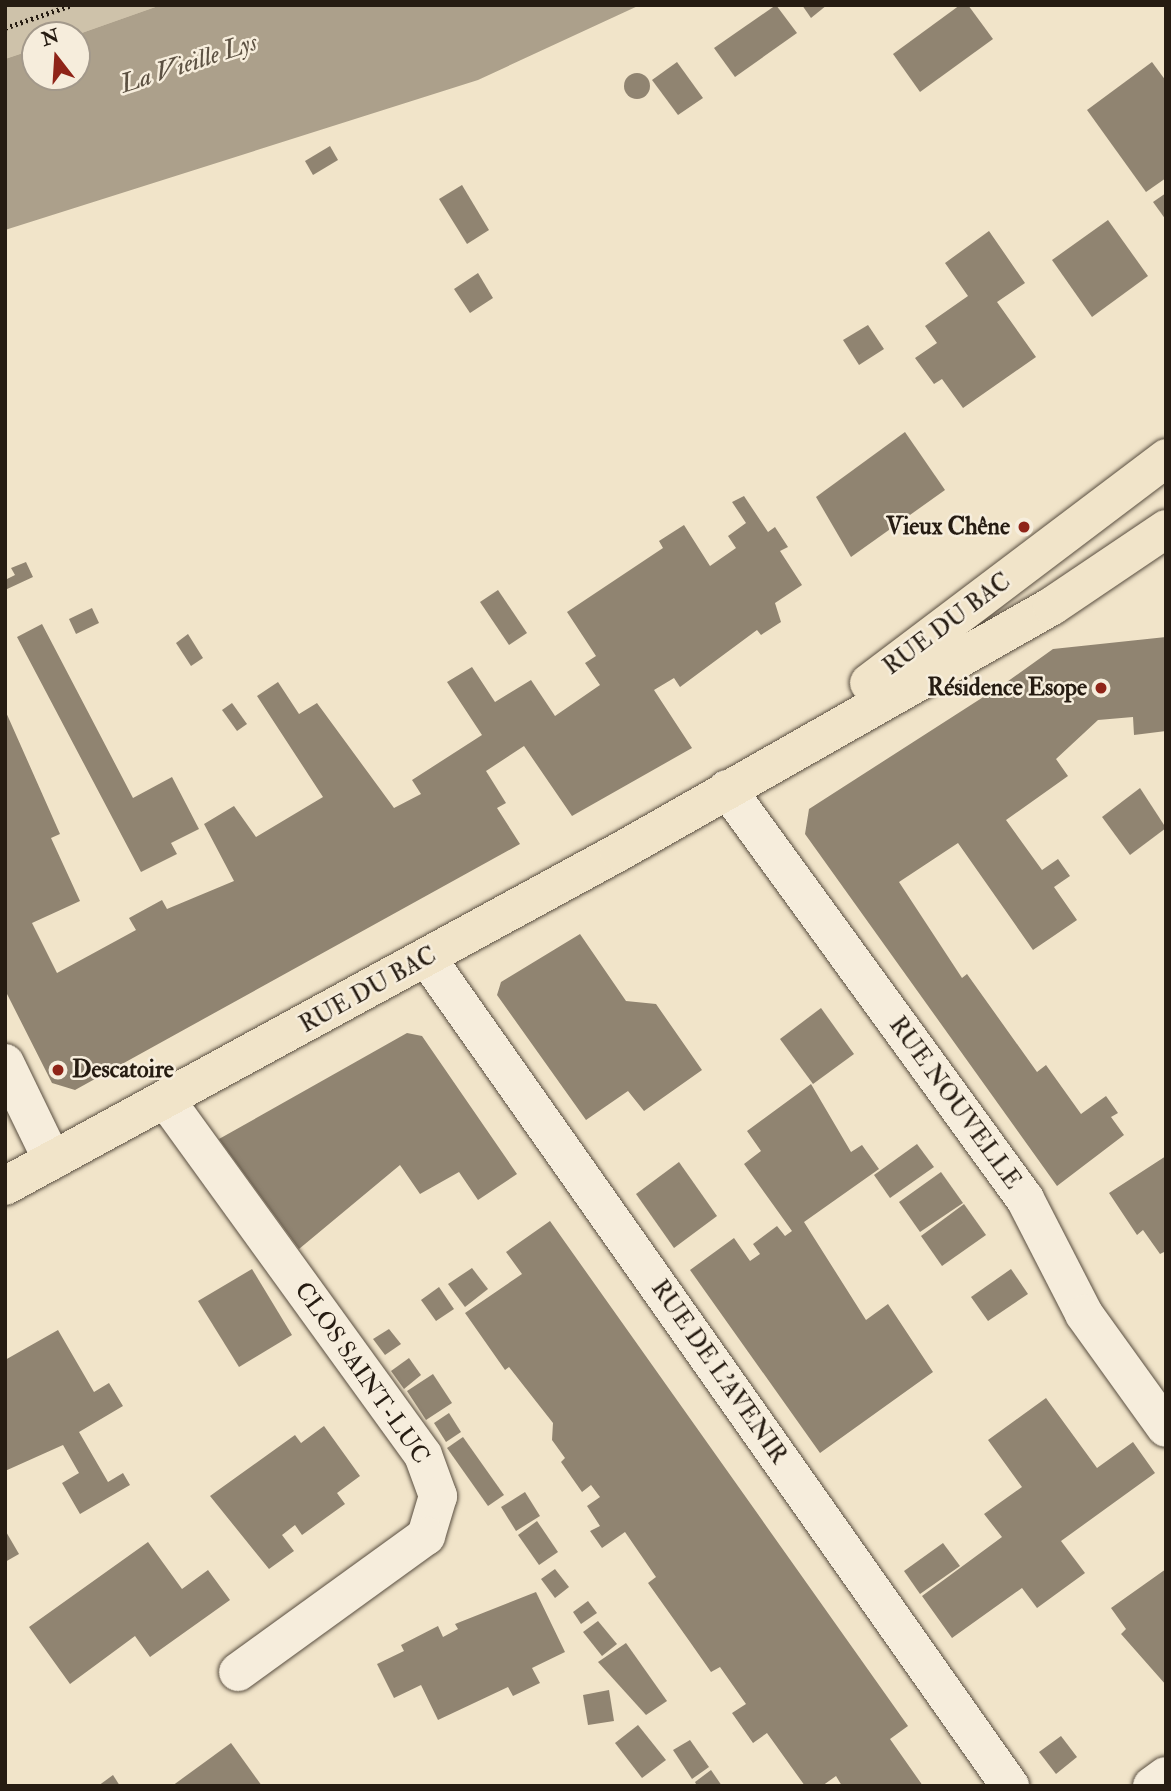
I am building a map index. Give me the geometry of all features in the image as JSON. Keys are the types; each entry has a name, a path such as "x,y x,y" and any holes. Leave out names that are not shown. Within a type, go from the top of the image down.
{"main road":[{"name":"RUE DU BAC","path":"727,789 1166,458"},
{"name":"RUE DU BAC","path":"5,1186 427,958 1052,606 1166,529"}],"street":[{"name":"RUE NOUVELLE","path":"727,789 1025,1199 1084,1314 1166,1428"},
{"name":"RUE DE L'AVENIR","path":"427,958 1010,1786"},
{"path":"5,1063 52,1160"},
{"name":"CLOS SAINT-LUC","path":"166,1100 423,1455 438,1496 426,1536 238,1672"},
{"path":"1152,1786 1166,1776"}],"path":[{"path":"5,27 72,5"}],"shaded area":[{"path":"5,5 161,5 91,30 91,21 21,21 21,54 5,59"}],"water":[{"name":"La Vieille Lys","path":"161,5 640,5 478,80 5,230 5,59 21,54 21,91 91,91 91,30"}],"building":[{"path":"776,5 797,33 735,77 714,48"},
{"path":"802,5 827,5 811,18"},
{"path":"960,5 968,5 993,39 920,92 893,54"},
{"path":"677,62 703,98 678,115 652,80"},
{"path":"1152,62 1166,81 1166,178 1146,192 1087,110"},
{"path":"637,73 646,77 650,86 646,95 637,99 628,95 624,86 628,77"},
{"path":"330,146 338,160 313,175 305,161"},
{"path":"462,185 489,230 467,244 439,199"},
{"path":"1166,193 1166,220 1153,202"},
{"path":"1108,220 1148,276 1092,317 1052,260"},
{"path":"989,231 1025,283 997,302 1036,357 963,408 942,379 934,384 915,358 937,343 925,326 968,296 945,263"},
{"path":"478,273 493,298 470,313 454,289"},
{"path":"868,325 884,349 859,365 843,340"},
{"path":"905,432 945,490 851,557 816,497"},
{"path":"744,496 768,532 775,527 788,547 780,551 802,585 775,603 781,622 761,635 757,630 680,687 674,678 654,690 692,748 572,816 524,746 486,771 506,803 497,808 520,844 75,1090 52,1083 5,990 5,710 60,834 51,838 80,901 32,923 57,973 136,930 129,918 162,900 167,909 234,881 204,824 234,806 256,837 323,797 257,696 278,682 299,714 317,703 394,808 421,794 412,780 482,735 447,682 472,667 495,702 531,680 555,716 600,685 585,663 596,656 567,612 663,548 659,541 684,525 710,566 736,548 728,536 746,523 732,502"},
{"path":"26,562 33,577 5,590 5,580 15,575 11,568"},
{"path":"498,590 527,633 509,645 480,602"},
{"path":"92,608 99,623 76,634 69,619"},
{"path":"42,624 133,798 172,777 199,829 171,843 177,854 141,872 17,637"},
{"path":"188,634 203,658 191,666 176,643"},
{"path":"1166,637 1166,731 1134,735 1133,717 1098,720 1056,759 1068,776 1006,820 1042,870 1058,859 1070,876 1054,887 1077,920 1033,950 958,843 899,882 962,978 967,974 1037,1072 1046,1065 1081,1114 1106,1096 1118,1113 1111,1117 1124,1135 1057,1186 805,834 809,809 1002,685 1014,700 1004,684 1053,649"},
{"path":"232,703 247,724 237,731 222,710"},
{"path":"1140,788 1166,828 1130,855 1102,817"},
{"path":"580,934 626,1001 656,1004 702,1070 644,1111 628,1091 586,1120 497,995 501,982"},
{"path":"821,1008 854,1054 813,1084 780,1039"},
{"path":"407,1033 422,1036 517,1174 478,1200 459,1172 420,1194 400,1165 299,1249 219,1139"},
{"path":"811,1084 851,1152 862,1145 879,1169 804,1222 866,1320 888,1304 933,1372 820,1453 690,1270 734,1238 750,1261 760,1254 753,1244 777,1226 785,1236 792,1231 744,1164 761,1151 747,1131"},
{"path":"917,1144 934,1167 890,1198 874,1175"},
{"path":"1166,1156 1166,1251 1160,1254 1143,1230 1137,1235 1109,1193"},
{"path":"679,1162 717,1216 674,1248 636,1194"},
{"path":"941,1172 963,1203 920,1232 899,1202"},
{"path":"964,1204 986,1235 942,1266 921,1236"},
{"path":"550,1221 908,1726 890,1739 923,1786 842,1786 836,1776 822,1786 805,1786 767,1733 753,1743 732,1713 746,1704 720,1667 711,1672 648,1583 656,1577 625,1532 602,1548 590,1531 600,1526 587,1506 600,1497 591,1485 582,1492 561,1462 565,1458 552,1440 553,1423 509,1367 505,1370 465,1313 522,1274 506,1252"},
{"path":"472,1268 488,1289 465,1307 448,1284"},
{"path":"252,1269 292,1335 239,1367 198,1301"},
{"path":"1011,1269 1028,1294 988,1321 971,1297"},
{"path":"439,1287 454,1309 436,1321 421,1300"},
{"path":"389,1329 401,1344 385,1355 373,1339"},
{"path":"58,1330 94,1392 109,1383 123,1406 79,1432 108,1482 123,1473 130,1485 80,1514 62,1483 79,1473 63,1445 5,1471 5,1360"},
{"path":"409,1358 421,1375 404,1389 391,1371"},
{"path":"433,1374 452,1403 426,1420 407,1391"},
{"path":"1046,1398 1097,1468 1133,1442 1155,1473 1061,1541 1085,1573 1037,1608 1022,1588 952,1638 922,1596 1002,1537 984,1514 1022,1487 988,1440"},
{"path":"449,1413 461,1432 446,1442 434,1423"},
{"path":"324,1426 360,1476 337,1493 345,1504 302,1535 295,1525 282,1535 294,1551 269,1569 210,1496 295,1435 301,1443"},
{"path":"463,1437 504,1495 488,1506 447,1448"},
{"path":"525,1492 540,1516 516,1531 501,1507"},
{"path":"537,1521 558,1552 539,1565 518,1535"},
{"path":"5,1530 19,1554 5,1562"},
{"path":"148,1542 182,1589 208,1570 230,1600 150,1657 135,1636 70,1684 29,1627"},
{"path":"943,1543 960,1566 920,1594 904,1571"},
{"path":"555,1569 569,1587 555,1598 541,1579"},
{"path":"1166,1569 1166,1685 1121,1634 1126,1629 1111,1608"},
{"path":"536,1592 565,1652 532,1668 540,1683 513,1696 508,1687 438,1720 421,1685 394,1698 377,1664 404,1651 401,1645 438,1626 443,1637 458,1629 455,1624"},
{"path":"588,1601 597,1613 581,1624 573,1612"},
{"path":"598,1621 617,1644 602,1656 583,1632"},
{"path":"626,1643 667,1701 646,1715 598,1662"},
{"path":"609,1690 614,1721 588,1725 583,1695"},
{"path":"638,1725 666,1760 642,1778 615,1743"},
{"path":"1061,1736 1077,1757 1056,1774 1039,1752"},
{"path":"690,1740 709,1767 692,1779 673,1750"},
{"path":"231,1743 262,1786 172,1786"},
{"path":"711,1770 722,1786 697,1786 695,1782"},
{"path":"113,1775 120,1786 98,1786"}],"place":[{"name":"Vieux Chêne","path":"1024,527"},
{"name":"Résidence Esope","path":"1101,688"},
{"name":"Descatoire","path":"58,1070"}]}
